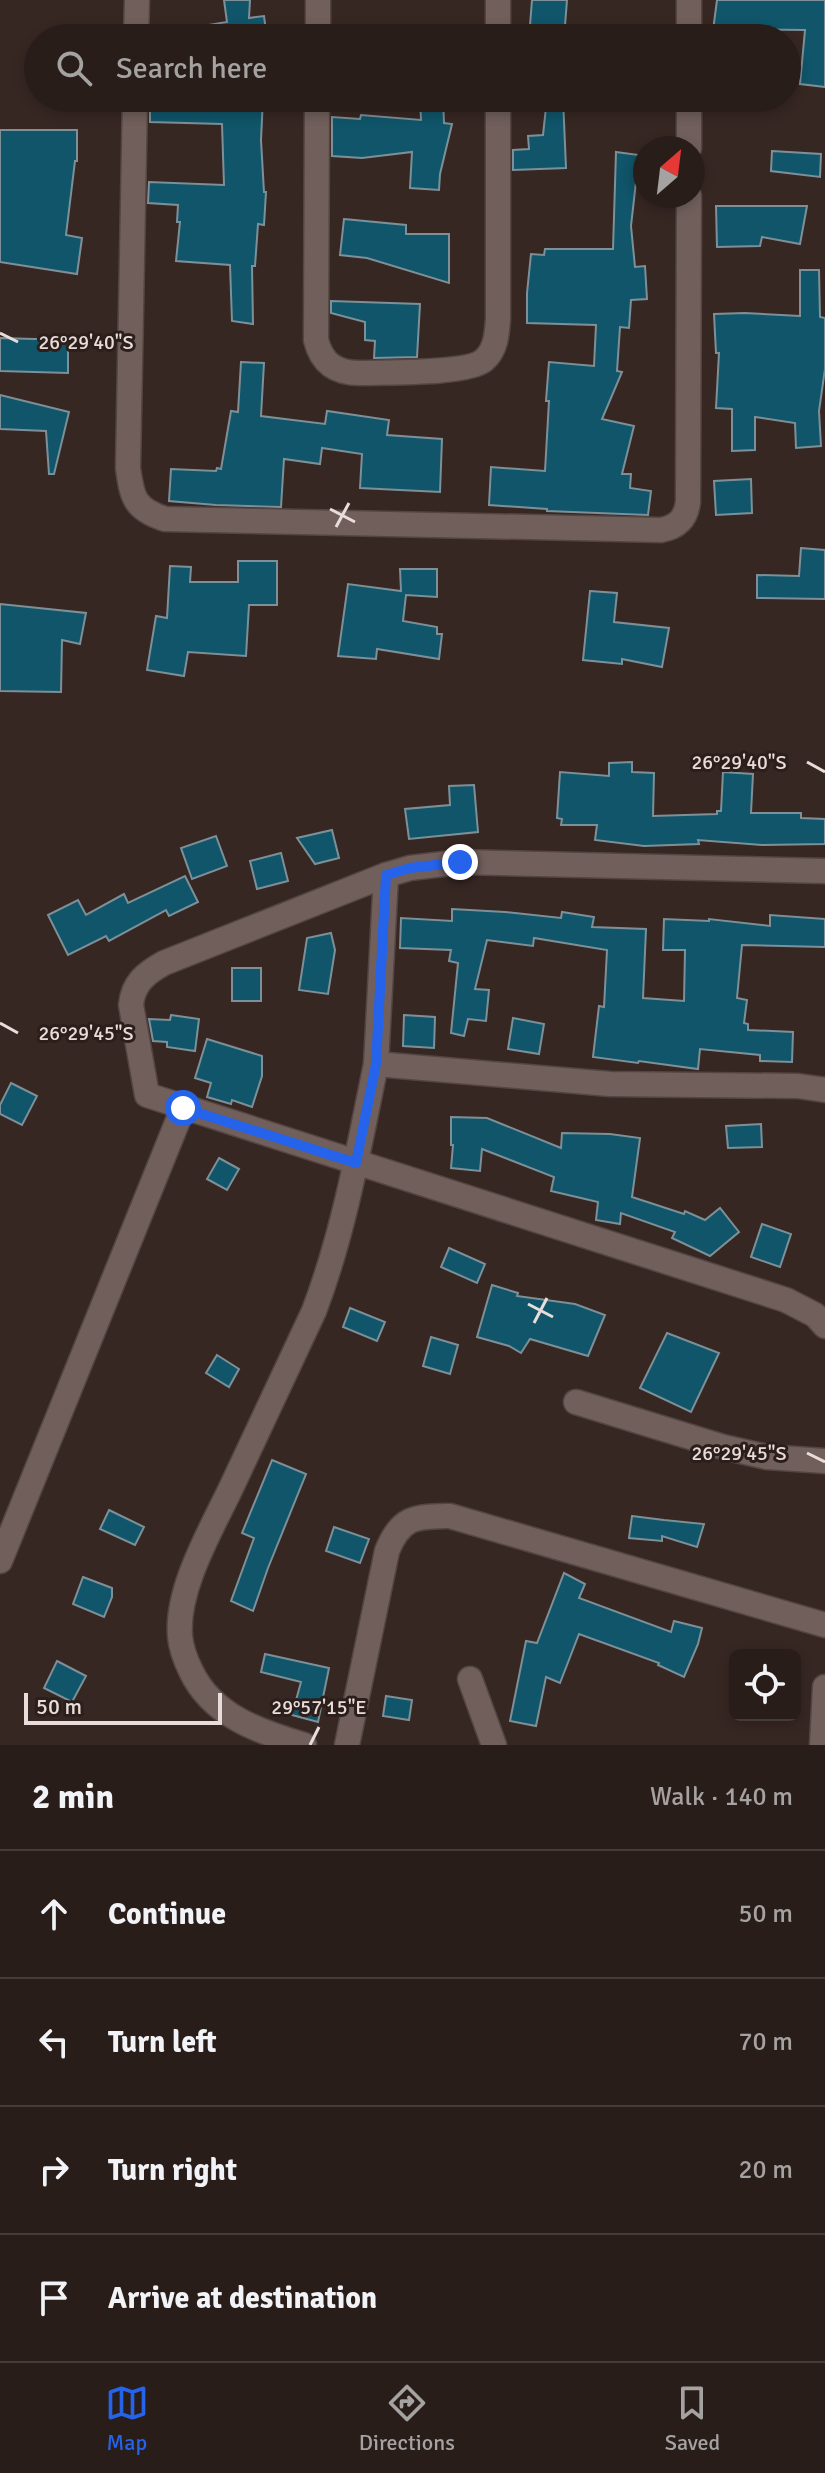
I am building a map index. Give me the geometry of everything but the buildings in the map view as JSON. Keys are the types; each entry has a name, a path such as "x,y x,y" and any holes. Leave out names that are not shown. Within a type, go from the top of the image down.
{"street":[{"path":"136,24 137,0"},
{"path":"318,0 318,24"},
{"path":"498,0 498,24"},
{"path":"689,0 689,24"},
{"path":"135,112 128,468 132,495 139,505 165,519 671,528 686,514 688,502 689,208"},
{"path":"317,112 316,340 325,361 344,373 469,368 487,358 494,345 498,319 498,112"},
{"path":"689,112 689,136"},
{"path":"825,871 460,862 410,868 164,963 141,978 131,1005 147,1095 786,1300 815,1315 825,1326"},
{"path":"304,1745 243,1723 215,1704 197,1683 186,1660 180,1638 181,1617 198,1557 325,1283 356,1163 376,1064 386,875"},
{"path":"376,1064 610,1084 750,1084 825,1090"},
{"path":"0,1561 183,1108"},
{"path":"576,1402 723,1447 767,1457 825,1461"},
{"path":"347,1745 387,1551 394,1534 402,1525 417,1517 450,1516 825,1625"},
{"path":"470,1679 494,1745"},
{"path":"822,1745 825,1687"}],"route":[{"path":"183,1108 356,1163 376,1064 386,875 410,868 460,862"}]}
